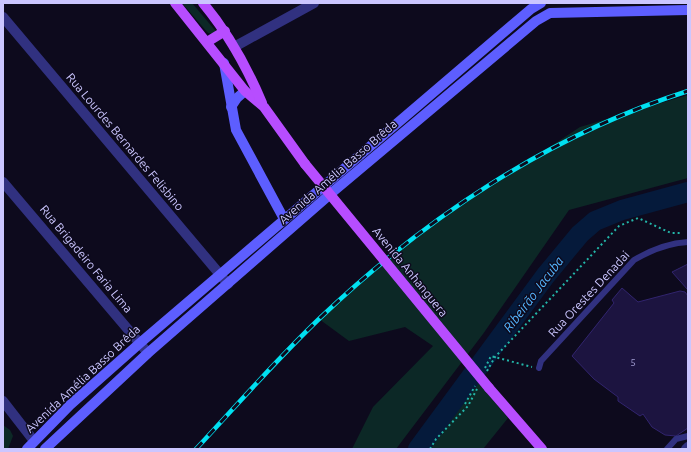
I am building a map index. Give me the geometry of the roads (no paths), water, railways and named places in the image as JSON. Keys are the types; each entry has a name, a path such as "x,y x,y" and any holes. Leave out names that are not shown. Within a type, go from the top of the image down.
{"main road":[{"name":"Avenida Anhanguera","path":"175,3 245,91 264,107"},
{"name":"Avenida Anhanguera","path":"202,3 225,31 254,84 264,107 305,164 489,388 542,449"},
{"path":"207,42 225,31"}],"street":[{"path":"234,47 314,3"},
{"name":"Avenida Amélia Basso Brêda","path":"27,449 70,405 140,343 530,6 541,3"},
{"path":"546,3 550,13"},
{"path":"530,6 536,21"},
{"name":"Avenida Amélia Basso Brêda","path":"45,449 148,353 335,190 536,21 550,13 662,6 688,10"},
{"name":"Rua Lourdes Bernardes Felisbino","path":"3,17 228,284"},
{"path":"224,63 236,130 284,219"},
{"path":"231,107 237,98 245,91"},
{"name":"Rua Brigadeiro Faria Lima","path":"3,182 148,353"},
{"path":"3,401 34,441"}],"lane":[{"name":"Rua Orestes Denadai","path":"539,368 541,361 634,260 647,253 669,245 688,242"},
{"path":"667,449 676,439 688,436"}],"waterway":[{"name":"Ribeirão Jacuba","path":"418,449 546,275 580,234 595,221 622,210 688,192"}],"railway":[{"path":"196,449 272,366 320,318 402,247 445,214 538,156 586,131 637,109 688,91"}]}
